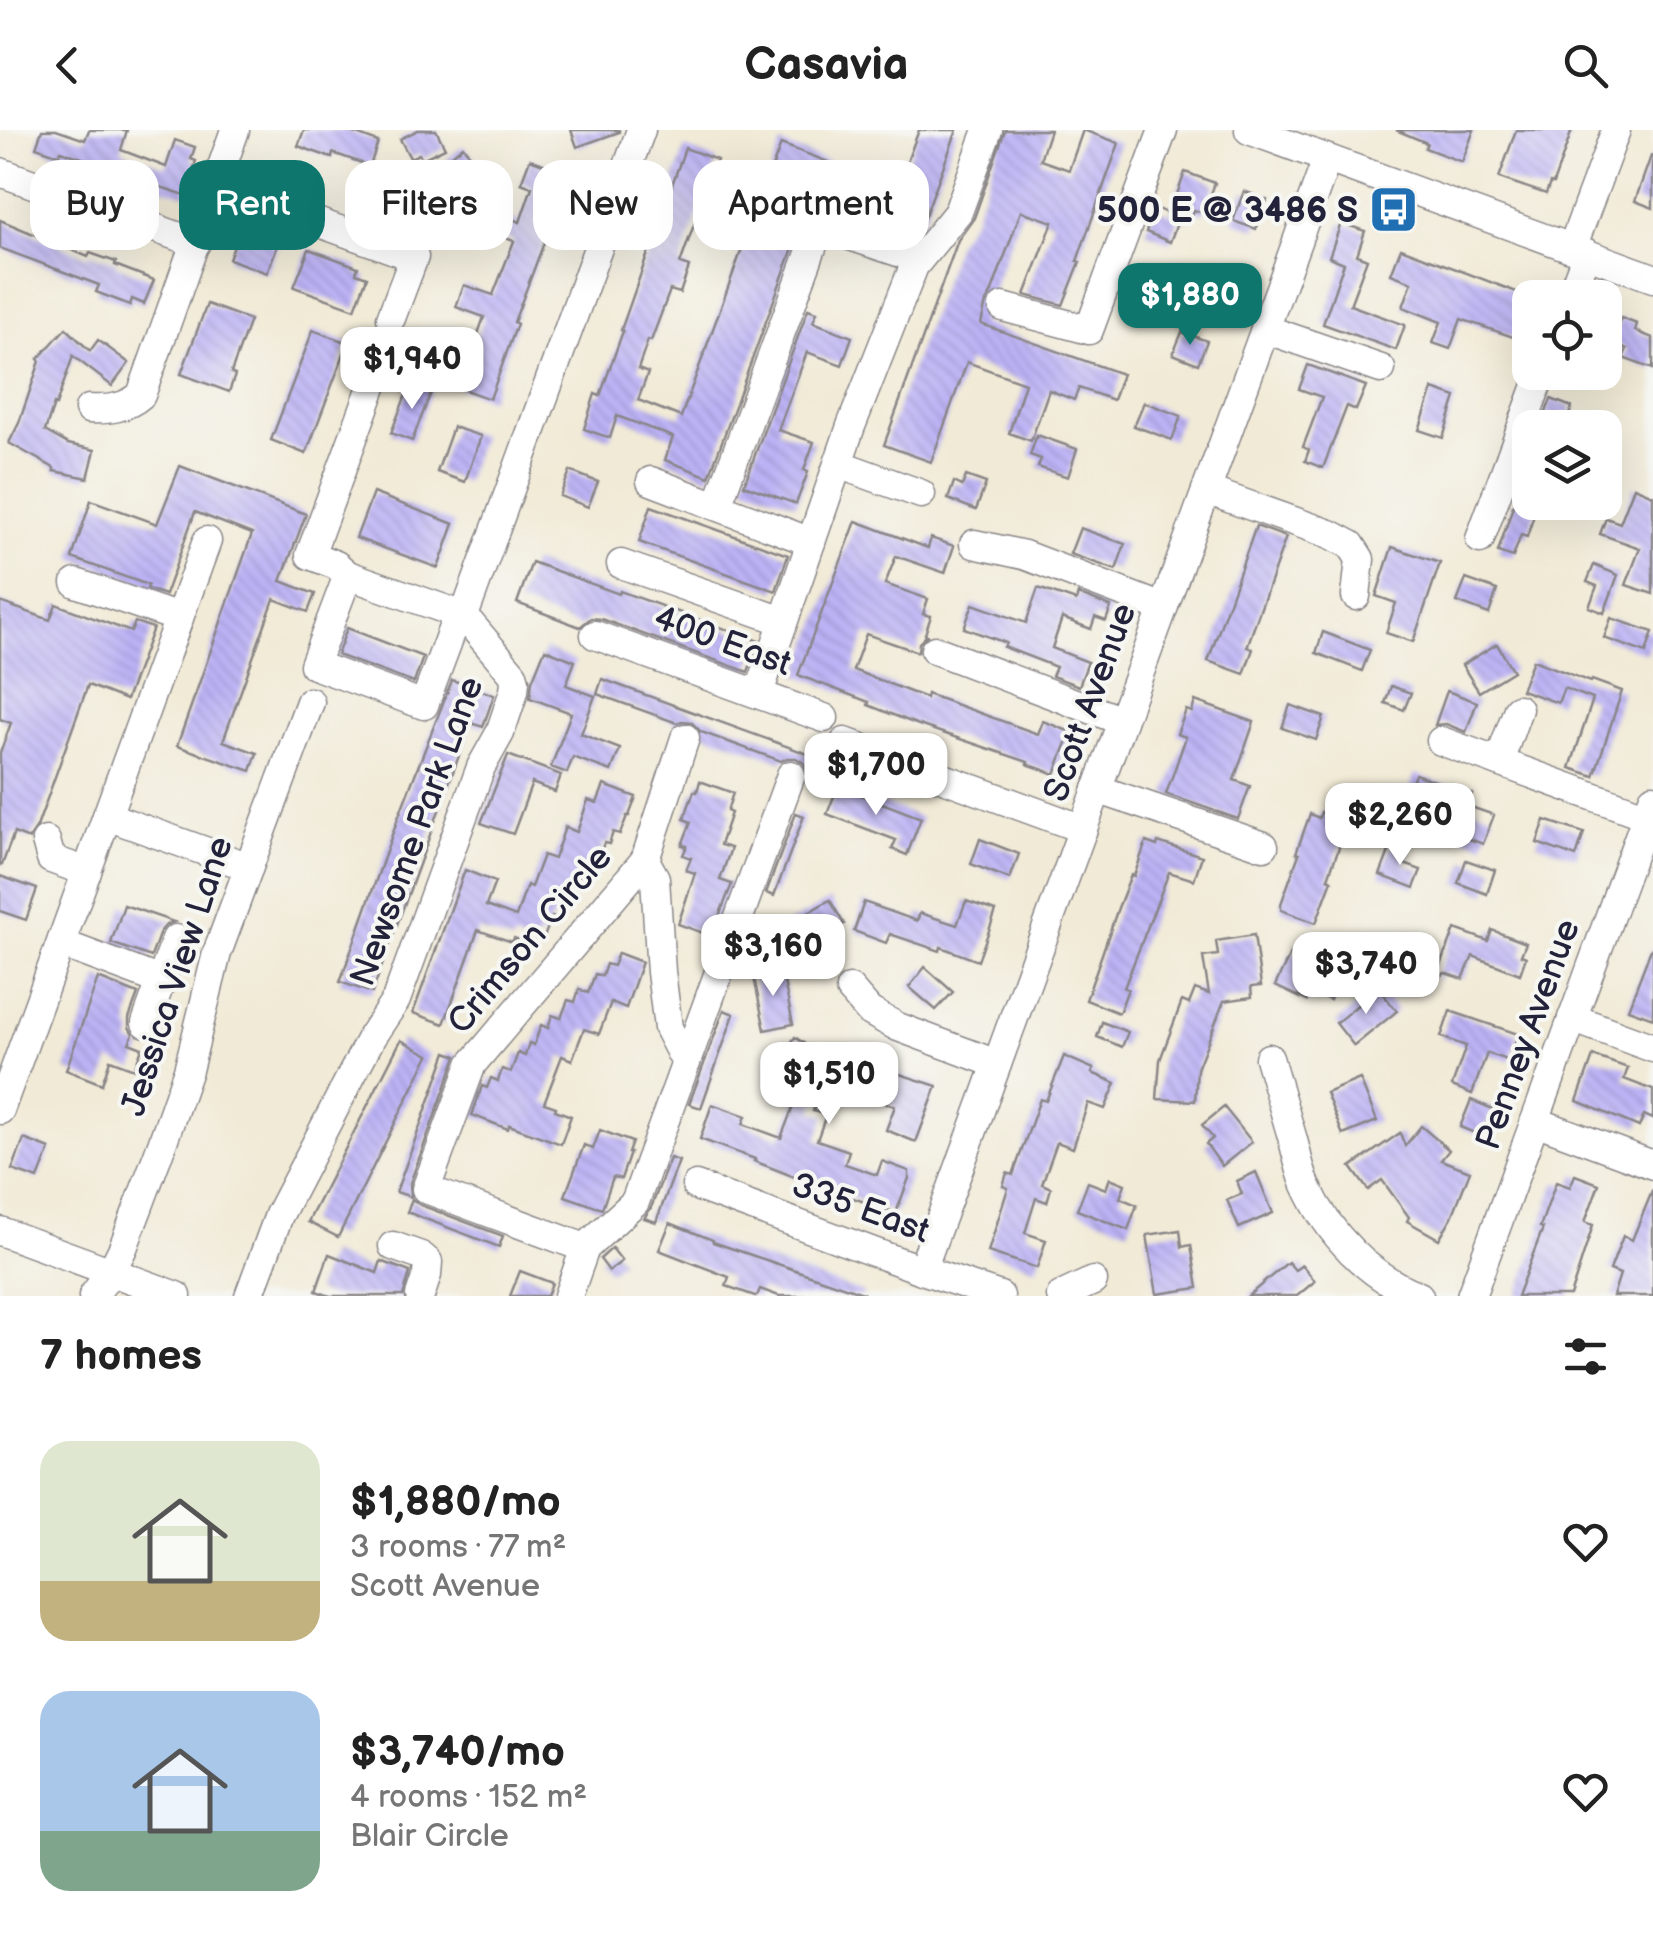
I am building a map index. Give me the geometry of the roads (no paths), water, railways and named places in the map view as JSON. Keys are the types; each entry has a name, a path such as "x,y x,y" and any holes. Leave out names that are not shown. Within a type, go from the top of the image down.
{"street":[{"path":"224,160 235,130"},
{"path":"348,575 314,665 424,706 641,130"},
{"path":"759,693 838,464 914,266 958,212 988,130"},
{"path":"1003,307 1089,330 1163,130"},
{"path":"1248,130 1653,278"},
{"path":"1573,280 1616,130"},
{"name":"Scott Avenue","path":"922,1270 1327,158"},
{"path":"0,172 179,237"},
{"path":"325,225 414,257 391,318"},
{"path":"89,410 110,410 141,396 193,250"},
{"path":"717,506 811,250"},
{"path":"892,250 919,259"},
{"path":"1265,330 1381,369"},
{"path":"383,357 310,555 336,565 348,575 461,615"},
{"path":"1480,539 1535,390"},
{"path":"838,464 922,494"},
{"path":"651,481 811,542"},
{"path":"1206,490 1351,545 1360,559 1356,596"},
{"path":"0,1110 206,542"},
{"path":"974,544 1024,555 1163,608"},
{"path":"621,564 783,621"},
{"path":"76,583 179,618"},
{"name":"Newsome Park Lane","path":"248,1296 279,1215 372,1036 396,1000 480,768 500,733 514,691 513,674 461,615"},
{"name":"400 East","path":"595,634 824,718"},
{"path":"935,650 1122,721"},
{"name":"Jessica View Lane","path":"93,1296 123,1248 188,1070 212,969 310,702"},
{"path":"1499,762 1518,710"},
{"name":"Crimson Circle","path":"585,1248 426,1189 472,1064 645,860 686,738"},
{"path":"1442,741 1648,824"},
{"path":"846,742 1083,829"},
{"path":"568,1296 585,1248 635,1202 792,775"},
{"path":"1098,788 1264,846"},
{"path":"107,816 248,867"},
{"name":"Penney Avenue","path":"1472,1296 1572,1018 1648,824"},
{"path":"46,841 50,859 86,872"},
{"name":"Crimson Circle","path":"645,860 655,878 668,1028 686,1063"},
{"path":"146,1023 176,939"},
{"path":"62,940 162,981"},
{"path":"850,989 870,1011 898,1027 997,1064"},
{"path":"1572,1018 1653,1048"},
{"path":"1269,1058 1306,1183 1320,1211 1363,1262 1390,1283 1419,1296"},
{"path":"1535,1121 1653,1165"},
{"name":"335 East","path":"696,1186 1000,1296"},
{"path":"0,1231 177,1296"},
{"path":"393,1246 428,1262 420,1296"},
{"path":"1061,1296 1093,1280"}],"place":[{"name":"500 E @ 3486 S","path":"1393,210"}]}
